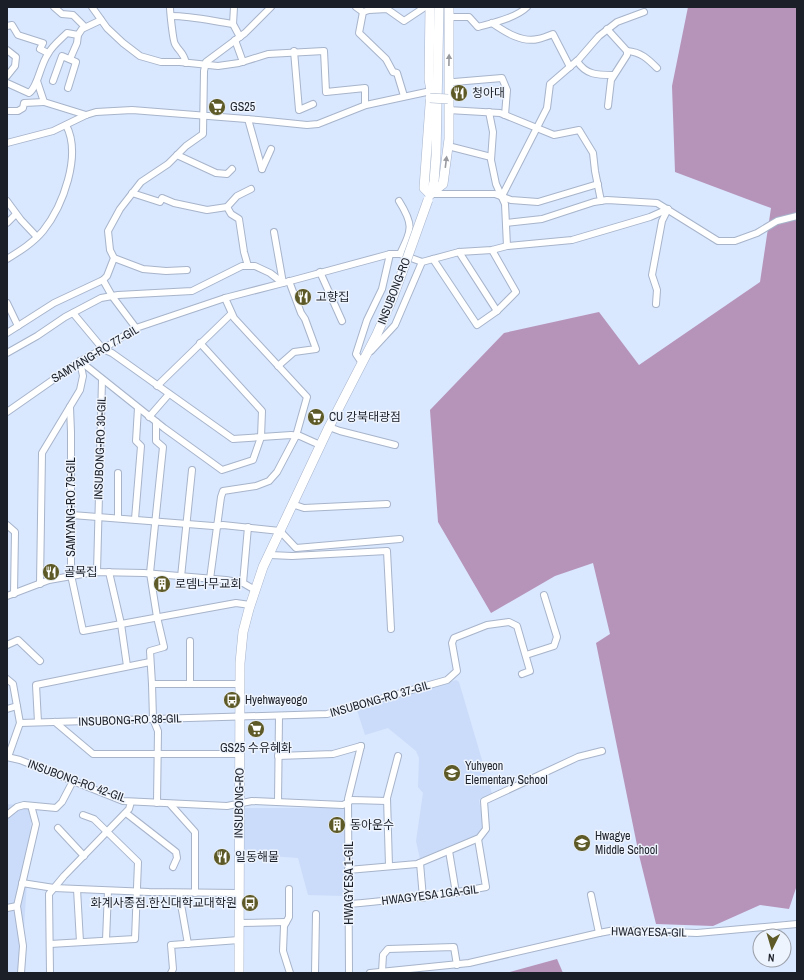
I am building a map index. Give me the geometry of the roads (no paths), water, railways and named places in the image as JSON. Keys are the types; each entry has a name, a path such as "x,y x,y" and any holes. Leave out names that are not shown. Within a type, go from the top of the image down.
{"main road":[{"path":"430,7 430,95 424,188 429,197 443,184 448,146 449,7"},
{"name":"INSUBONG-RO","path":"239,973 240,663 242,632 263,567 270,555 320,445 377,334 393,297 434,182 436,156 439,7"},
{"path":"430,95 448,99"}],"street":[{"path":"54,7 62,14 73,15 85,28"},
{"path":"100,7 93,9 107,28 123,43 140,56 161,62 186,62 218,66 242,62 268,54 324,50 326,92 365,88 365,105"},
{"path":"170,7 173,27 172,37 174,44 184,54 186,62"},
{"path":"234,7 233,24 242,62"},
{"path":"187,270 143,269 114,258 110,250 108,231 120,209 141,182 168,164 186,146 202,134 204,71 206,62 245,33 271,7"},
{"path":"356,7 363,12"},
{"path":"363,12 369,10 387,9 404,21 425,7"},
{"path":"449,17 469,17 478,27 523,12 527,7"},
{"path":"363,12 359,33 386,59 393,72 396,73 404,96"},
{"path":"502,196 547,108 550,84 577,61 598,36 607,29 617,22 644,12"},
{"path":"171,16 192,17 233,24"},
{"path":"70,59 77,43 78,35 82,29 101,20"},
{"path":"492,23 521,39 539,39 553,34 570,67"},
{"path":"7,26 12,25 18,35 43,43 40,49 48,53"},
{"path":"607,29 627,51 638,53 647,58 656,68"},
{"path":"7,83 29,93 32,91 37,81 41,66 48,53 67,33 78,35"},
{"path":"7,50 16,57 14,66 7,76"},
{"path":"608,106 611,80 627,55 627,51"},
{"path":"294,52 299,110 313,104"},
{"path":"53,81 62,56 70,59 76,62 68,88"},
{"path":"577,61 586,71 594,74 613,75"},
{"path":"449,83 502,78 507,90 505,115"},
{"path":"37,81 44,102"},
{"path":"7,143 52,131 86,115 96,112 132,110 307,125 318,124 365,105 404,96 430,95"},
{"path":"9,111 18,111 22,108 24,102 44,102 86,115"},
{"path":"448,110 500,113 554,135 580,130 593,153 601,201"},
{"path":"489,112 493,132 491,157 496,184 505,204 507,246"},
{"path":"248,119 262,169 272,149"},
{"path":"7,259 16,254 37,237 52,218 61,201 71,165 72,149 70,132 66,125"},
{"path":"448,146 491,157"},
{"path":"177,156 216,173 227,174 232,169"},
{"path":"429,197 464,193 495,194 510,200 538,202 598,184"},
{"path":"132,193 160,202 162,198 174,203 207,210 227,207 237,196 251,189"},
{"path":"506,223 542,219 567,210 608,200 657,202 718,241 735,241 757,233 777,221 797,216"},
{"path":"7,201 16,214 37,237"},
{"path":"399,201 408,215 410,225 408,237 395,254 382,289 367,320 356,354 362,363 395,325 422,262"},
{"path":"227,207 231,214 239,219 242,245 248,266"},
{"path":"395,254 422,262 458,252 492,250 507,246 572,240 650,217 668,209"},
{"path":"656,304 657,290 652,275 662,221 668,209"},
{"path":"7,223 16,214"},
{"path":"274,232 286,282 305,319 316,349 294,352 278,366"},
{"path":"433,259 477,325 497,311 516,292 492,250"},
{"path":"458,252 497,311"},
{"name":"SAMYANG-RO 77-GIL","path":"7,412 80,361 103,349 136,328 225,298 320,272 395,254"},
{"path":"7,333 54,303 103,280 107,276 114,258"},
{"path":"7,353 37,336 65,317 102,298 112,296 192,291 242,266 255,266 286,282"},
{"path":"320,272 342,321"},
{"path":"103,280 112,296 136,328"},
{"path":"210,579 223,491 256,486 269,481 277,472 296,436 307,397 231,314 225,298"},
{"path":"7,304 18,326"},
{"path":"73,313 103,349 112,353 233,439 300,436 320,445"},
{"path":"157,386 231,314"},
{"path":"80,361 156,422 222,470 253,460 261,437 262,411 200,343"},
{"path":"40,584 42,453 80,390 83,376 80,361"},
{"name":"INSUBONG-RO 30-GIL","path":"97,572 102,380"},
{"path":"149,416 169,394"},
{"name":"SAMYANG-RO 79-GIL","path":"70,407 72,515 71,575 83,631 121,624"},
{"path":"135,519 140,446 136,441 138,408"},
{"path":"156,422 156,440 162,448 150,573 157,617 164,647 150,651 153,719 158,731 157,803"},
{"path":"329,427 395,445"},
{"path":"181,577 192,470"},
{"name":"INSUBONG-RO 30-GIL","path":"118,473 118,518"},
{"path":"292,504 304,508 387,504"},
{"name":"INSUBONG-RO 30-GIL","path":"72,515 186,524 248,527 280,531"},
{"path":"7,525 15,532 14,594"},
{"path":"243,583 248,527"},
{"path":"280,531 296,548 400,539"},
{"path":"270,555 292,556 387,551 391,628"},
{"path":"7,596 50,580 71,575 97,572 150,573 210,579 243,583 255,590"},
{"path":"109,572 121,624 127,666"},
{"path":"522,674 530,671 526,654 554,646 557,637 544,595"},
{"path":"121,624 236,604 250,605"},
{"name":"INSUBONG-RO 37-GIL","path":"240,716 327,714 448,680 457,671 452,643 454,638 487,625 509,622 517,626 526,654"},
{"path":"7,645 18,640 40,661"},
{"path":"190,641 190,684"},
{"path":"38,722 36,684 150,662"},
{"path":"7,679 13,684 20,723 7,757"},
{"path":"152,684 240,684"},
{"path":"7,709 17,706"},
{"name":"INSUBONG-RO 38-GIL","path":"20,723 240,716"},
{"path":"278,802 279,716"},
{"path":"55,722 94,754 240,754"},
{"name":"HWAGYESA 1-GIL","path":"278,756 333,754 361,746 348,799 349,973"},
{"path":"348,870 420,862 478,839 486,829 484,801 578,757 602,751"},
{"path":"389,866 387,801 398,756"},
{"name":"INSUBONG-RO 42-GIL","path":"7,757 20,760 124,801 130,802 228,806 252,801 343,805 352,800 387,801"},
{"path":"7,815 17,807 24,805 56,808 62,802 73,781"},
{"path":"50,973 49,894 129,810 130,802"},
{"path":"170,804 195,832 194,893"},
{"path":"21,973 23,946 17,906 36,824 32,809"},
{"path":"126,813 176,852 177,858 173,867"},
{"path":"50,944 136,939 138,862 94,820 83,815"},
{"path":"58,828 84,856"},
{"name":"HWAGYESA 1GA-GIL","path":"349,904 423,898 486,887 478,839"},
{"path":"449,851 456,893"},
{"path":"420,862 423,898"},
{"path":"22,883 54,888 138,892 239,893"},
{"path":"77,889 80,942"},
{"path":"289,889 289,917 284,926 282,951 290,973"},
{"path":"106,940 108,890"},
{"path":"179,893 188,944"},
{"path":"591,895 599,933"},
{"path":"7,908 17,906"},
{"path":"315,973 316,914"},
{"path":"239,923 286,922"},
{"name":"HWAGYESA-GIL","path":"370,973 477,962 614,930 697,933 797,924"},
{"path":"171,973 173,970 171,945 239,940"},
{"path":"382,972 383,955 388,949 454,947 456,965"}],"place":[{"name":"청아대","path":"459,93"},
{"name":"GS25","path":"217,107"},
{"name":"고향집","path":"303,297"},
{"name":"CU 강북태광점","path":"316,417"},
{"name":"골목집","path":"51,572"},
{"name":"로뎀나무교회","path":"162,584"},
{"name":"Hyehwayeogo","path":"232,700"},
{"name":"GS25 수유혜화","path":"256,729"},
{"name":"Yuhyeon Elementary School","path":"452,773"},
{"name":"동아운수","path":"337,825"},
{"name":"Hwagye Middle School","path":"582,843"},
{"name":"일동해물","path":"222,857"},
{"name":"화계사종점.한신대학교대학원","path":"250,903"}]}
